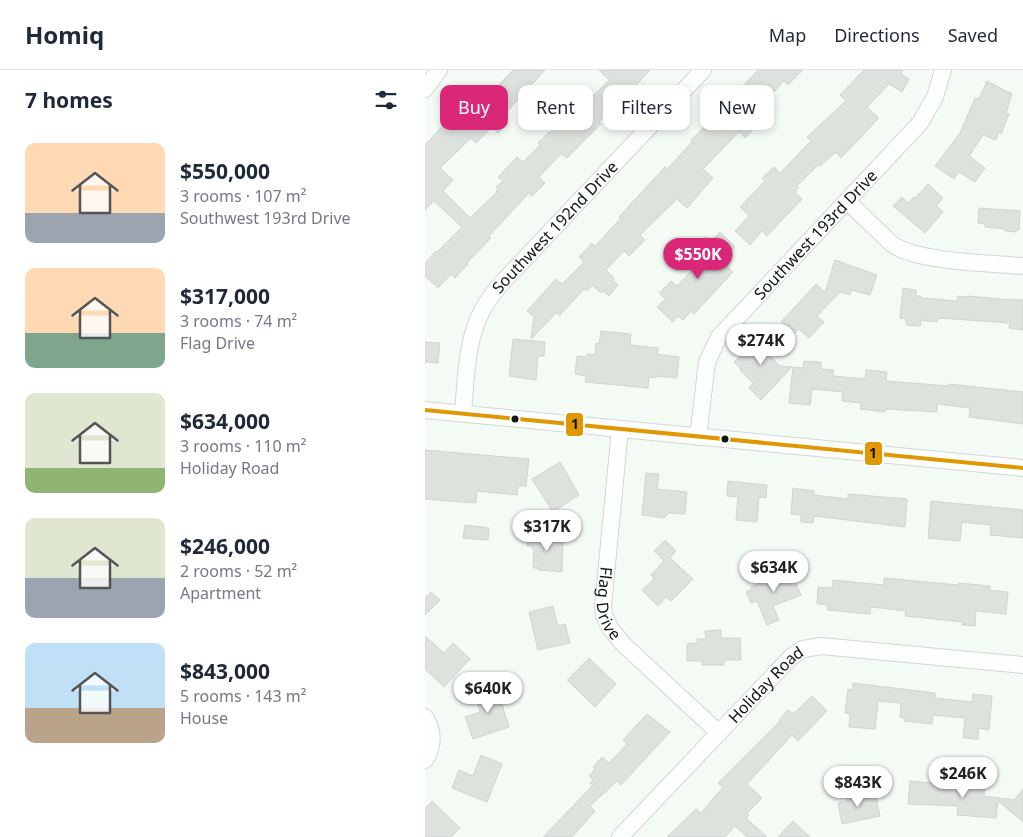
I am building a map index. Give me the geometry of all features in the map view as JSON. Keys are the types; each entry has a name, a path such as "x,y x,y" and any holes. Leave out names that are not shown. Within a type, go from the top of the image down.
{"street":[{"path":"425,89 439,70"},
{"name":"Southwest 192nd Drive","path":"463,414 473,334 489,298 703,70"},
{"name":"Southwest 193rd Drive","path":"699,437 705,370 716,341 920,123 935,96 943,70"},
{"path":"847,200 892,244 909,253 936,258 1023,266"},
{"path":"425,410 1023,468"},
{"name":"Flag Drive","path":"620,429 603,595 604,615 618,639 719,733"},
{"name":"Holiday Road","path":"620,837 791,657 799,651 814,647 1023,665"},
{"path":"425,717 431,727 432,743 425,760"}],"building":[{"path":"513,70 545,70 531,85 518,85 518,100 508,110 508,85 499,85"},
{"path":"599,70 650,70 636,85 604,85 609,80"},
{"path":"758,70 803,70 788,85 784,81 774,92 774,85 744,85"},
{"path":"864,70 903,70 901,74 909,79 902,92 889,84 867,107 879,118 841,158 836,152 820,166 819,164 797,186 798,188 795,192 802,199 767,236 762,231 750,245 735,231 749,216 740,207 765,181 762,178 774,167 780,173 811,141 807,137 846,101 840,95"},
{"path":"987,81 1012,94 1006,113 1009,114 1001,134 999,132 996,140 983,135 969,156 985,168 975,182 959,172 954,179 935,166 960,133 975,98 979,99"},
{"path":"603,86 603,118 599,122 601,124 567,158 561,154 539,177 545,183 532,196 529,193 489,236 491,238 455,278 451,274 438,288 425,276 425,263 462,227 434,201 425,210 425,145 440,129 489,130 476,143 471,138 440,168 453,180 443,191 470,218 497,192 498,189 496,187 503,181 498,177 517,157 523,162 540,145 538,143 549,132 553,130 593,130 593,96"},
{"path":"701,130 709,132 711,130 752,130 745,138 739,132 703,169 713,178 687,208 677,199 640,235 645,240 629,256 624,251 606,270 618,285 609,296 603,291 601,293 592,285 587,291 584,289 560,315 556,313 531,339 534,317 527,311 556,279 562,284 584,262 579,257 592,243 595,246 639,195 665,167 667,169"},
{"path":"928,184 943,198 936,206 943,212 925,233 893,206 902,197 908,203"},
{"path":"979,208 1020,211 1019,230 1016,232 985,227 985,224 978,223"},
{"path":"720,232 735,247 722,261 733,272 694,314 691,311 683,320 678,316 673,322 657,307 665,299 659,293 671,281 677,286 696,266 692,263 700,254 694,249 706,237 711,242"},
{"path":"835,260 877,275 870,295 851,290 850,295 840,292 817,316 824,322 809,338 799,329 794,334 781,322 816,284 825,292"},
{"path":"903,288 916,290 916,296 921,296 921,298 957,301 958,296 968,296 1023,300 1023,330 1009,328 1010,323 938,318 937,322 921,320 920,326 906,325 906,319 900,318"},
{"path":"769,327 777,335 764,350 780,366 792,367 761,400 749,388 753,383 734,362"},
{"path":"601,331 631,334 630,345 658,348 657,354 679,357 677,378 649,377 648,388 585,382 586,376 575,374 577,356 587,357 587,354 595,355 596,343 599,344"},
{"path":"513,339 545,342 544,356 538,356 536,380 509,376"},
{"path":"425,342 440,343 438,363 425,362"},
{"path":"804,361 821,362 821,369 834,370 833,376 865,379 866,370 887,372 886,381 949,386 949,384 1023,392 1023,424 969,417 970,408 937,404 937,412 886,409 885,412 860,409 861,403 842,401 843,392 812,389 810,405 789,403 793,367 803,368"},
{"path":"425,450 529,459 526,486 518,486 517,495 477,491 476,503 425,499"},
{"path":"560,462 579,495 553,512 532,479"},
{"path":"646,473 659,474 657,489 687,492 685,514 669,513 664,518 642,515"},
{"path":"728,481 767,485 766,498 759,497 757,522 736,520 738,497 727,496"},
{"path":"793,488 814,491 814,495 848,499 848,494 907,499 905,527 814,516 813,523 801,522 801,515 791,514"},
{"path":"931,501 1023,510 1023,538 990,535 991,525 962,522 960,541 928,538"},
{"path":"465,525 489,528 488,540 463,538"},
{"path":"528,533 563,536 562,572 533,568 534,548 527,546"},
{"path":"665,540 676,551 670,558 693,579 671,601 666,597 658,606 642,590 654,579 651,575 664,561 654,551"},
{"path":"789,567 801,595 773,606 779,620 767,625 757,601 751,603 746,592 752,589 751,587 772,578 770,575"},
{"path":"884,578 990,586 990,590 1008,592 1006,614 976,611 975,626 962,625 963,622 905,616 906,611 871,607 870,614 827,610 828,605 817,604 818,587 832,588 833,580 884,585"},
{"path":"431,592 440,600 425,615 425,598"},
{"path":"553,606 558,626 565,624 570,643 538,650 529,612"},
{"path":"721,630 721,638 740,638 741,660 724,660 724,665 702,665 702,661 687,661 687,644 698,643 697,639 706,639 705,631"},
{"path":"425,636 444,653 453,643 470,659 444,687 425,669"},
{"path":"589,658 616,684 595,707 567,680"},
{"path":"853,683 935,693 935,698 972,702 973,694 992,696 989,730 979,728 978,739 963,738 965,718 933,715 932,724 904,721 904,718 900,717 901,703 878,701 875,729 849,727 850,714 845,713 848,689 853,690"},
{"path":"496,685 509,727 473,739 465,717 480,712 476,700 479,700 476,692"},
{"path":"812,696 827,711 798,741 792,735 747,784 762,798 747,813 749,815 746,818 767,837 747,837 735,826 725,837 667,837 696,809 701,813 723,787 718,783 780,721 788,710 793,714"},
{"path":"647,714 670,732 621,785 617,781 590,806 595,811 572,837 543,837 593,785 590,783 593,780 589,776 595,769 593,767 602,757 609,763 627,744 623,740"},
{"path":"481,755 502,764 487,802 452,788 459,770 473,776"},
{"path":"910,781 960,786 960,784 985,786 984,796 1014,800 1023,789 1023,822 998,801 996,818 957,815 958,806 908,804"},
{"path":"861,790 862,799 876,796 880,816 842,824 838,803 847,802 845,793"},
{"path":"432,801 460,828 451,837 425,837 425,809"},
{"path":"793,821 810,837 778,837"}],"transit line":[{"name":"1","path":"425,410 1023,468"}]}
